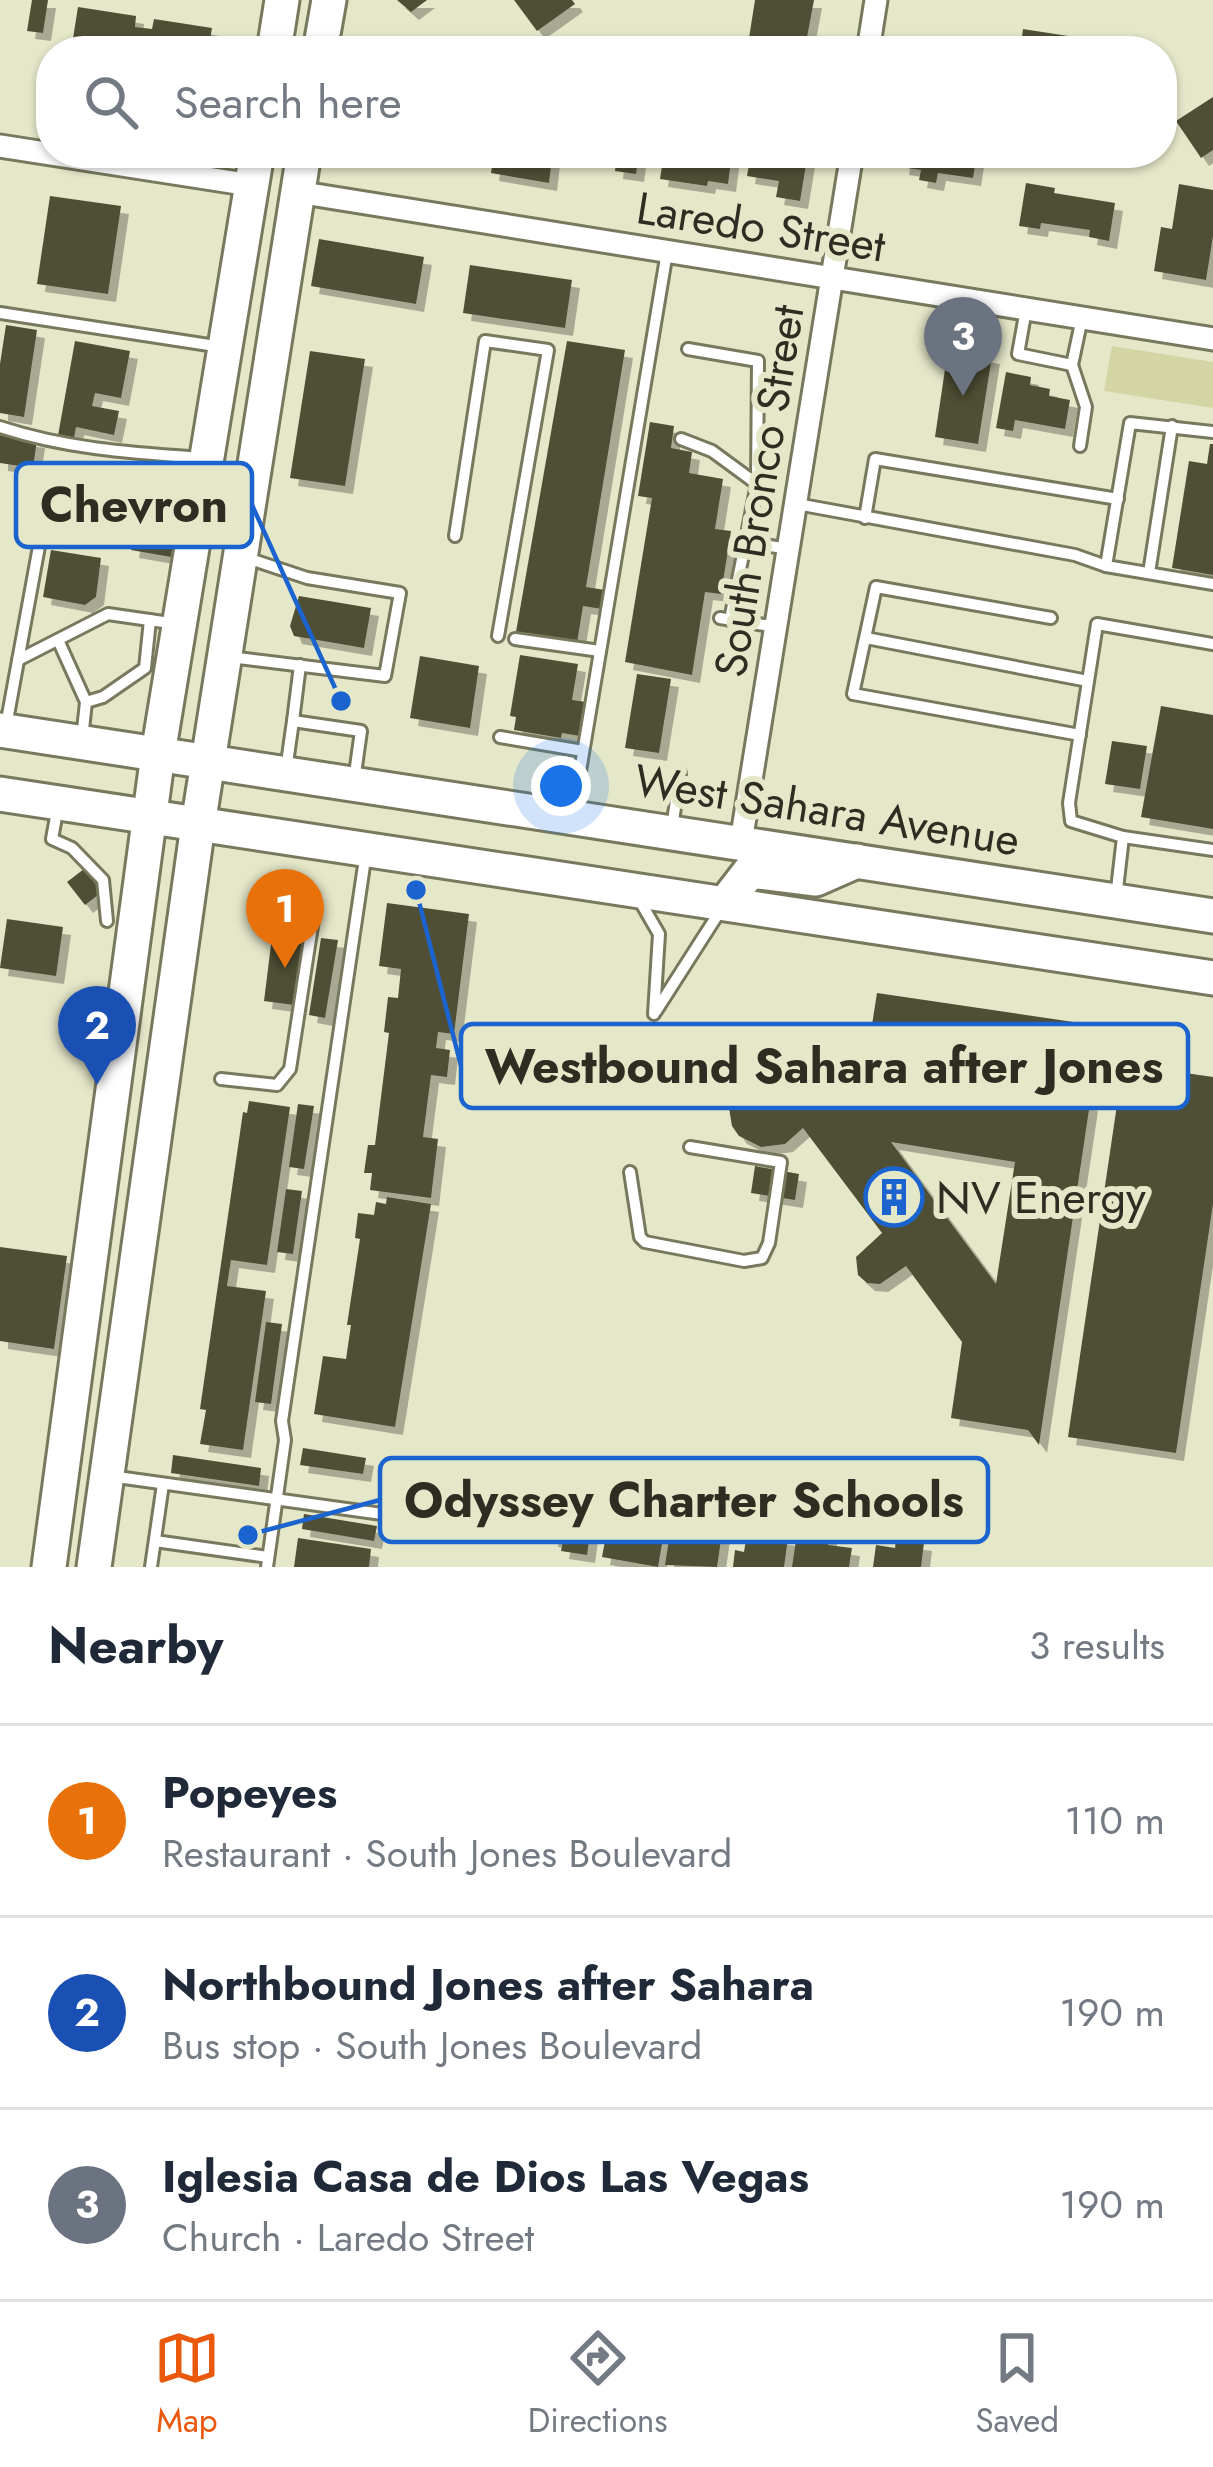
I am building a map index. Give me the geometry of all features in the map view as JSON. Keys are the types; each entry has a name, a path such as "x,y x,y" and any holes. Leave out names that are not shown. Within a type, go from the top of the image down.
{"main road":[{"path":"276,36 282,0"},
{"path":"322,36 328,0"},
{"path":"282,168 297,192"},
{"path":"94,1567 198,825 301,168"},
{"path":"49,1567 158,754 165,623 196,515 254,169"},
{"name":"West Sahara Avenue","path":"2,730 1213,916"},
{"path":"0,794 1213,978"},
{"path":"726,902 751,871 816,879 859,860"},
{"path":"78,1370 122,1376"}],"street":[{"path":"871,36 877,0"},
{"path":"0,146 36,149"},
{"name":"South Bronco Street","path":"741,842 850,168"},
{"name":"Laredo Street","path":"297,192 1213,339"}],"lane":[{"path":"572,817 667,251"},
{"path":"1026,309 1018,354 1072,364"},
{"path":"0,313 223,347"},
{"path":"1079,446 1086,407 1072,364 1082,318"},
{"path":"455,536 485,340 548,350 498,636"},
{"path":"688,349 758,361 757,484 725,619 777,627"},
{"path":"1106,566 1130,424 1213,432"},
{"path":"0,427 83,449 206,458"},
{"path":"1149,573 1172,427"},
{"path":"681,440 712,451 757,484"},
{"path":"865,518 875,459 1118,499"},
{"path":"2,730 49,493 196,515"},
{"path":"797,504 1213,584"},
{"path":"745,542 789,549"},
{"path":"225,656 386,676 400,593 307,578 241,556"},
{"path":"1051,618 876,587 853,694 1080,735"},
{"path":"18,660 108,614 165,623 145,668 103,697 86,702"},
{"path":"1213,644 1097,624 1070,803 1071,821 1123,837 1213,850"},
{"path":"866,638 1088,681"},
{"path":"514,639 600,651"},
{"path":"58,640 86,702 81,742"},
{"path":"285,773 300,665"},
{"path":"293,721 361,731 353,784"},
{"path":"500,737 584,751"},
{"path":"672,831 680,773"},
{"path":"59,803 52,839 72,848 104,880 107,921"},
{"path":"1115,901 1123,837"},
{"path":"155,1541 268,1562 285,1440 282,1421 366,849"},
{"path":"632,889 659,934 654,1014 726,902"},
{"path":"221,1079 277,1084 290,1069 314,914 303,912"},
{"path":"630,1172 640,1237 645,1242 744,1261 762,1258 770,1243 782,1162 690,1147"},
{"path":"107,1476 382,1514"},
{"path":"152,1567 164,1484"}],"green space":[{"path":"1112,346 1213,362 1213,408 1104,391"}],"building":[{"path":"32,0 48,0 43,33 27,31"},
{"path":"397,0 427,0 411,12"},
{"path":"514,0 572,0 575,4 537,31"},
{"path":"755,0 814,0 807,36 749,36"},
{"path":"78,7 136,16 135,27 152,29 154,19 212,28 211,36 73,36"},
{"path":"1023,29 1068,36 1022,36"},
{"path":"1213,97 1213,150 1201,158 1177,120"},
{"path":"492,168 551,168 549,183 491,173"},
{"path":"615,168 637,168 636,174"},
{"path":"662,168 730,168 728,184 660,179"},
{"path":"748,168 806,168 800,201 776,197 779,181 747,176"},
{"path":"908,168 975,168 973,178 938,173 936,183 919,180 921,170"},
{"path":"1026,183 1055,188 1054,193 1115,203 1109,241 1089,237 1090,230 1041,223 1040,229 1019,226"},
{"path":"1179,184 1213,190 1206,280 1154,271 1161,227 1172,229"},
{"path":"50,196 121,206 108,294 37,284"},
{"path":"319,239 424,257 416,304 311,286"},
{"path":"470,265 572,280 565,328 463,313"},
{"path":"6,325 37,330 24,417 0,413"},
{"path":"75,341 130,351 121,398 95,393 92,406 119,411 114,435 76,427 73,444 57,441"},
{"path":"567,341 625,350 586,587 605,590 602,609 583,606 577,643 516,632"},
{"path":"948,349 992,356 978,444 935,437"},
{"path":"310,351 365,359 345,486 290,478"},
{"path":"1006,372 1031,377 1030,385 1050,389 1049,396 1070,400 1065,429 1015,420 1013,431 996,428"},
{"path":"650,422 674,426 671,448 692,452 689,473 723,479 715,529 731,531 721,594 705,592 692,675 625,662 652,498 638,496"},
{"path":"0,435 37,440 33,468 0,463"},
{"path":"1210,444 1213,575 1172,568 1189,461 1207,464"},
{"path":"135,525 175,532 171,557 131,550"},
{"path":"51,550 101,558 96,597 85,605 43,597"},
{"path":"299,596 371,608 364,648 294,636 290,626"},
{"path":"520,655 578,664 572,700 586,702 580,736 562,733 561,738 514,730 516,717 510,716"},
{"path":"420,656 479,666 470,728 410,718"},
{"path":"637,674 671,679 659,753 625,748"},
{"path":"1161,706 1213,715 1213,829 1141,817"},
{"path":"1112,741 1147,746 1140,789 1105,784"},
{"path":"84,869 102,892 85,905 67,882"},
{"path":"387,903 469,914 454,1034 438,1032 436,1048 450,1050 447,1077 431,1075 423,1137 438,1139 431,1198 370,1190 372,1173 364,1173 368,1145 375,1145 389,1033 384,1032 388,997 398,998 401,969 379,966"},
{"path":"7,919 63,927 56,976 0,968"},
{"path":"284,933 304,939 307,945 294,1005 264,1001 272,937 284,937"},
{"path":"321,938 338,940 325,1018 309,1015"},
{"name":"NV Energy","path":"877,993 1094,1025 1081,1101 1090,1103 1039,1445 1028,1430 951,1418 962,1342 906,1266 880,1284 867,1283 858,1275 856,1257 882,1233 803,1128 785,1144 761,1147 739,1136 732,1126 728,1102 732,1090 738,1080 759,1068 749,1053 865,1070","holes":["891,1142 1015,1162 996,1284"]},
{"path":"1123,1064 1213,1077 1213,1204 1176,1453 1068,1437"},
{"path":"249,1101 290,1107 267,1265 231,1260 227,1286 266,1291 243,1450 200,1444 206,1410 200,1409 243,1112 247,1113"},
{"path":"298,1104 314,1106 304,1169 289,1167"},
{"path":"755,1166 799,1174 795,1200 751,1193"},
{"path":"286,1189 302,1191 293,1254 277,1252"},
{"path":"387,1197 431,1204 395,1427 314,1414 323,1356 346,1359 360,1239 355,1238 358,1213 374,1215 376,1202 386,1204"},
{"path":"0,1247 67,1256 54,1349 0,1341"},
{"path":"266,1322 282,1324 271,1404 255,1402"},
{"path":"303,1448 366,1458 363,1474 300,1465"},
{"path":"173,1455 261,1468 259,1486 171,1473"},
{"path":"565,1494 595,1498 587,1555 561,1551 563,1541 550,1539 551,1530 538,1528 542,1501 564,1504"},
{"path":"631,1506 656,1510 655,1519 666,1521 658,1567 602,1557 610,1514 629,1517"},
{"path":"304,1514 377,1526 374,1541 302,1529"},
{"path":"673,1514 707,1519 705,1531 722,1533 717,1567 665,1565"},
{"path":"749,1522 775,1526 773,1536 788,1538 784,1567 733,1567 735,1550 744,1552"},
{"path":"807,1532 829,1535 828,1545 852,1548 849,1567 792,1567 796,1540 806,1541"},
{"path":"298,1538 371,1549 369,1567 294,1567"},
{"path":"896,1539 924,1543 921,1567 873,1567 876,1545 895,1548"}],"place":[{"name":"Iglesia Casa de Dios Las Vegas","path":"963,396"},
{"name":"Chevron","path":"341,701"},
{"name":"Westbound Sahara after Jones","path":"416,890"},
{"name":"Popeyes","path":"285,968"},
{"name":"Northbound Jones after Sahara","path":"97,1085"},
{"name":"NV Energy","path":"894,1197"},
{"name":"Odyssey Charter Schools","path":"248,1535"}]}
